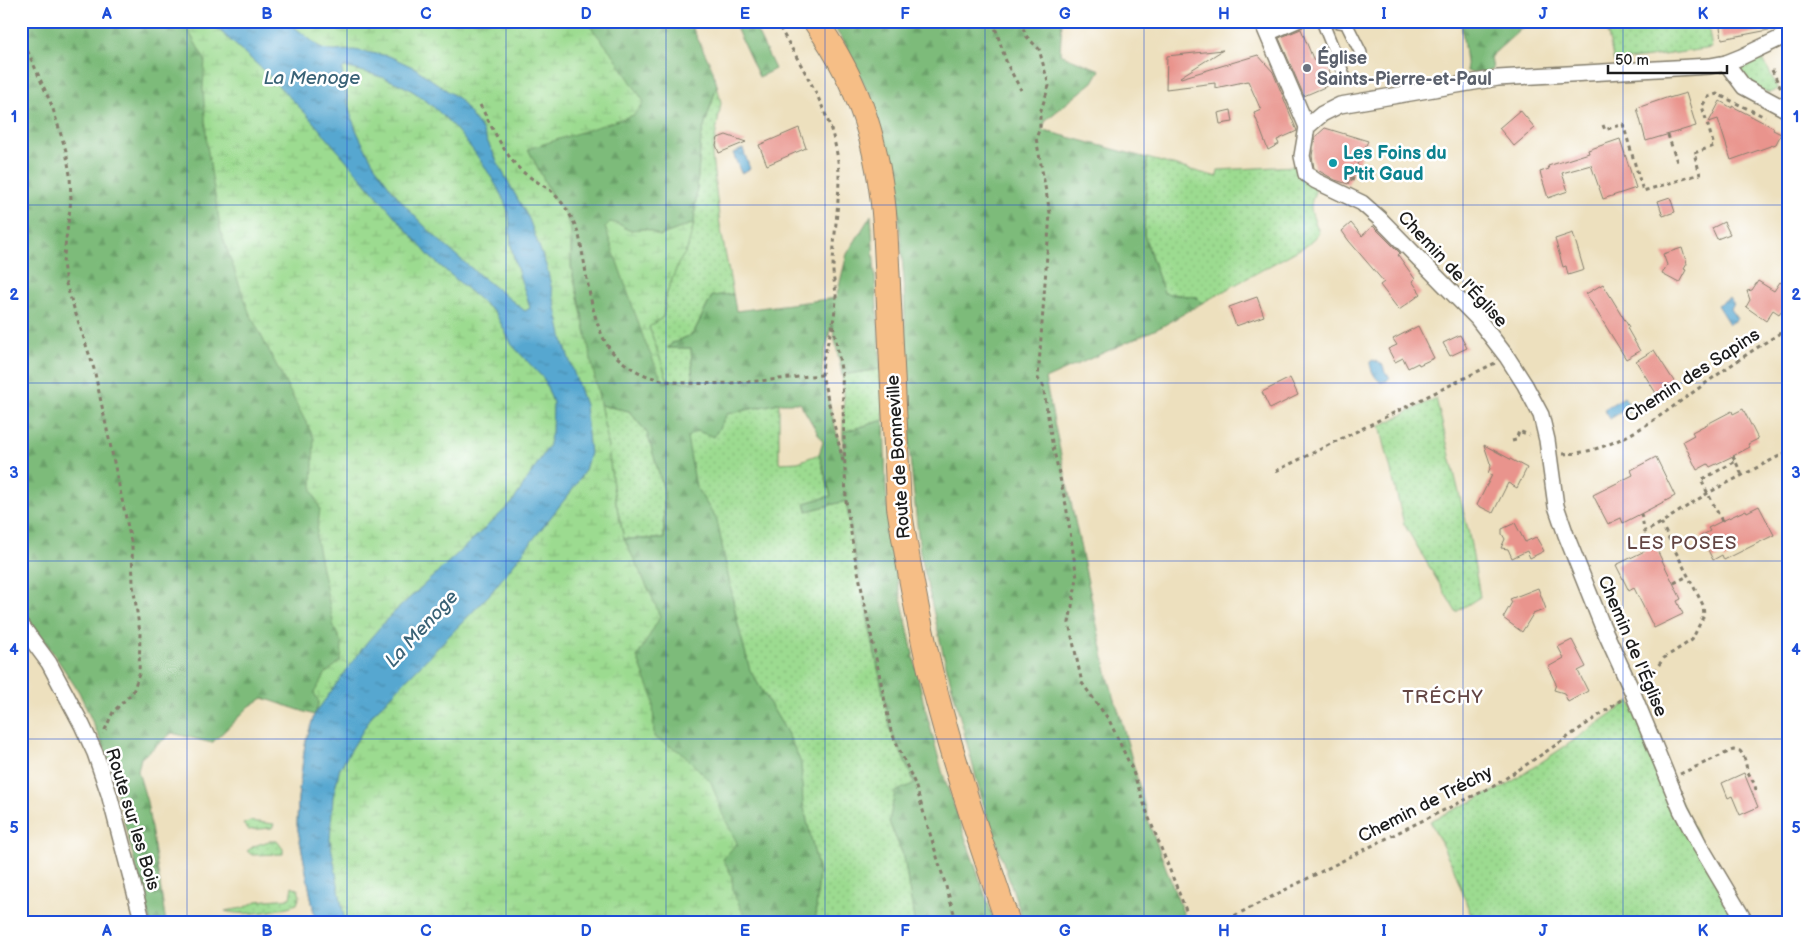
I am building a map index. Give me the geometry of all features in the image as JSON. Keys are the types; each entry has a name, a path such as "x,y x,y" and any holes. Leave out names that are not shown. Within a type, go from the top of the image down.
{"main road":[{"name":"Route de Bonneville","path":"815,21 848,75 869,125 876,154 883,194 899,507 906,553 936,695 966,795 1008,923"}],"street":[{"path":"1300,21 1265,30 1307,127 1322,114 1340,105 1498,78 1710,66 1726,63 1789,34"},
{"path":"1322,21 1346,80"},
{"path":"1334,21 1346,23 1361,53"},
{"path":"1726,63 1744,87 1789,111"},
{"name":"Chemin de l'Église","path":"1307,127 1302,156 1306,174 1316,181 1362,203 1379,218 1478,318 1525,385 1541,415 1547,440 1556,506 1602,625 1682,810 1699,844 1746,923"},
{"name":"Route sur les Bois","path":"21,625 49,663 82,724 95,753 109,794 143,923"}],"path":[{"path":"776,21 823,110 830,128 837,160 839,174 833,271 836,298 823,360 822,375 844,461"},
{"path":"993,21 1007,64 1021,90"},
{"path":"1020,21 1027,37 1039,49 1049,86 1040,113 1040,128 1036,138 1050,213 1038,379 1043,385 1052,442 1066,504 1077,578 1069,623 1082,683 1109,720 1132,769 1149,818 1191,923"},
{"path":"21,36 52,106 66,151 70,175 71,200 63,263 66,284 94,369 132,546 133,584 140,633 140,674 133,692 114,712 95,753"},
{"path":"1772,70 1781,89"},
{"path":"1603,125 1605,130 1622,124 1644,191 1700,174 1694,153 1714,146 1702,106 1708,97 1717,94 1767,118"},
{"path":"480,105 512,160 523,172 550,191 563,204 575,223 580,236 590,296 601,334 607,346 621,360 647,375 668,381 737,382 822,375"},
{"path":"1668,135 1678,165"},
{"path":"832,323 844,392 842,415 846,501 850,532 891,731 915,784 957,923"},
{"name":"Chemin des Sapins","path":"1582,453 1596,450 1642,428 1712,378 1789,328"},
{"path":"1276,471 1507,357"},
{"path":"1512,441 1516,440 1519,431 1529,435"},
{"path":"1641,514 1645,532 1708,493 1789,451"},
{"path":"1733,456 1742,475"},
{"path":"1722,521 1701,480 1736,461"},
{"name":"Chemin de Tréchy","path":"1220,923 1494,786 1644,684 1664,658 1692,640 1704,615 1703,605 1661,523"},
{"path":"1674,583 1688,576"},
{"path":"1678,776 1685,771 1733,750 1738,750 1745,758 1748,772 1756,785 1756,792"}],"green space":[{"path":"21,21 211,21 367,642 314,715 263,698 250,706 212,743 172,733 141,758 138,771 147,802 166,923 151,923 105,750 79,692 21,609"},
{"path":"183,21 586,21 614,56 644,102 634,115 528,149 554,200 564,211 571,231 571,267 606,433 614,494 624,539 660,617 637,657 653,698 654,737 682,753 711,782 722,813 737,843 723,859 732,876 733,892 745,917 744,923 316,923 297,825 298,798 305,744 319,702 314,693 326,673 341,661 342,644 334,627 316,539 320,509 312,490 314,438 249,312 221,232 207,146 203,88 205,60"},
{"path":"356,21 689,21 712,68 717,85 701,137 694,223 660,236 646,229 628,230 619,224 662,380 693,382 691,348 668,348 671,344 693,334 712,296 733,294 736,311 836,298 847,254 871,215 881,369 842,375 832,325 823,360 822,375 843,458 843,432 884,420 886,490 896,574 923,700 942,771 995,923 915,923 904,857 889,822 895,792 915,783 891,731 854,552 846,501 807,511 805,503 831,496 819,454 823,442 800,403 779,403 727,414 714,437 697,431 687,437 696,487 717,520 738,625 750,670 789,736 801,763 803,803 819,873 815,923 345,923 614,494 624,539 664,539 664,491 647,433 629,411 600,405 606,433 588,428 582,315 571,267 571,231 564,211 554,200 528,149"},
{"path":"733,21 752,21 775,69 759,77"},
{"path":"830,21 1062,21 1060,54 1100,70 1093,82 1046,120 1042,130 1147,158 1144,235 1164,293 1196,297 1202,303 1161,327 1045,379 1108,677 1150,826 1187,923 1024,923 982,800 943,653 920,553 908,438 904,280 897,196 890,159 869,95 845,44"},
{"path":"1350,21 1427,21 1359,28"},
{"path":"1461,21 1530,21 1491,56 1493,70 1474,74 1467,71"},
{"path":"1605,21 1707,21 1712,48 1614,62"},
{"path":"1761,55 1778,89 1769,93 1752,85 1740,72 1743,64"},
{"path":"717,85 721,103 712,156 720,225 733,294 712,296 693,334 671,344 668,348 691,348 693,382 668,381 649,327 663,317 666,295 678,263 687,250 694,223 701,137"},
{"path":"1147,158 1217,177 1218,170 1295,166 1300,176 1316,190 1311,206 1319,232 1309,244 1202,303 1196,297 1164,293 1144,235"},
{"path":"610,222 619,224 628,230 646,229 660,236 694,223 687,250 678,264 666,295 663,317 649,327 668,381 662,380 645,342 605,227"},
{"path":"881,369 884,420 843,432 844,392 842,375"},
{"path":"1436,398 1469,534 1480,597 1456,612 1404,524 1380,426"},
{"path":"779,403 779,463 798,462 819,454 831,496 805,503 807,511 846,501 854,552 891,731 915,784 889,822 904,857 915,923 807,923 664,492 664,539 624,539 614,494 606,433 600,405 629,411 647,433 697,431 727,414"},
{"path":"1630,701 1741,923 1505,923 1502,919 1496,923 1482,923 1470,913 1454,869 1430,821 1507,785"},
{"path":"250,821 274,824 272,828 248,830 243,824"},
{"path":"269,841 277,841 283,849 283,854 252,855 247,851 254,846"},
{"path":"292,886 298,889 300,896 297,904 261,912 233,913 225,911 243,908 257,901 290,898"}],"water":[{"name":"La Menoge","path":"211,21 287,21 322,49 333,51 354,50 389,56 415,68 459,99 482,130 529,219 547,268 564,344 585,405 590,453 585,470 573,489 490,594 373,714 340,768 333,797 330,840 345,923 316,923 297,825 298,798 305,744 314,715 367,642 388,618 512,503 548,447 552,432 553,403 544,379 512,345 496,314 430,257 307,115 261,68","holes":["344,67 377,76 409,89 438,111 466,142 500,192 507,208 512,250 530,308 525,311 454,254 431,233 391,188 373,163 359,136 348,104 342,70"]},
{"path":"743,149 750,169 741,173 733,153"},
{"path":"1729,298 1734,305 1730,309 1737,319 1729,324 1717,305"},
{"path":"1373,360 1383,365 1385,373 1390,377 1387,381 1381,382 1375,376 1370,365 1370,362"},
{"path":"1624,397 1630,406 1630,411 1627,413 1623,411 1610,419 1604,409"}],"building":[{"path":"1719,21 1779,21 1779,28 1722,39"},
{"name":"Église Saints-Pierre-et-Paul","path":"1301,29 1314,61 1324,57 1334,83 1304,96 1279,38"},
{"path":"1223,50 1180,77 1258,55 1273,72 1297,131 1277,140 1279,144 1268,150 1254,113 1261,110 1248,81 1215,88 1215,83 1166,89 1167,56"},
{"path":"1686,93 1696,126 1646,141 1637,108"},
{"path":"1720,101 1774,128 1773,130 1781,134 1776,144 1731,160 1718,119 1709,122"},
{"path":"1231,110 1233,122 1220,124 1218,113"},
{"path":"1520,110 1535,128 1514,146 1499,128"},
{"path":"799,128 806,148 767,165 759,145"},
{"name":"Les Foins du P'tit Gaud","path":"1325,128 1368,141 1348,184 1335,180 1314,168 1312,156 1315,137"},
{"path":"726,135 746,142 719,153 716,145 718,138"},
{"path":"1620,139 1636,188 1603,199 1591,165 1562,173 1568,191 1548,198 1540,172 1549,169 1548,166 1589,153 1588,150"},
{"path":"1670,197 1675,212 1663,216 1658,201"},
{"path":"1724,222 1730,234 1717,239 1712,228"},
{"path":"1351,223 1362,236 1373,226 1400,253 1398,255 1415,279 1412,281 1421,294 1399,310 1380,285 1384,282 1342,231"},
{"path":"1573,233 1584,270 1568,275 1566,266 1563,267 1555,239"},
{"path":"1682,248 1687,264 1679,283 1662,274 1667,265 1663,254"},
{"path":"1758,281 1774,291 1780,282 1789,288 1789,300 1779,314 1773,310 1766,321 1746,307 1750,300 1747,291 1752,290"},
{"path":"1603,284 1629,327 1627,328 1640,351 1626,359 1586,294"},
{"path":"1257,297 1264,316 1236,326 1229,307"},
{"path":"1418,326 1434,358 1408,368 1403,358 1395,362 1388,349 1397,345 1393,339"},
{"path":"1460,335 1467,348 1450,356 1443,343"},
{"path":"1654,350 1677,386 1659,398 1636,361"},
{"path":"1290,378 1298,395 1270,409 1262,392"},
{"path":"1743,409 1758,439 1748,444 1750,447 1733,456 1710,467 1708,464 1697,470 1683,441 1694,435 1692,432 1732,411 1733,414"},
{"path":"1484,445 1527,468 1517,488 1508,483 1493,513 1477,505 1492,475 1488,473 1491,466"},
{"path":"1656,457 1675,496 1623,523 1621,518 1608,524 1593,495 1633,475 1631,470"},
{"path":"1759,506 1774,535 1724,560 1722,555 1713,560 1701,536 1710,531 1708,528"},
{"path":"1515,523 1525,542 1536,537 1544,551 1530,558 1527,551 1512,558 1508,549 1501,548 1505,539 1502,529"},
{"path":"1655,546 1681,599 1677,601 1683,614 1654,628 1634,588 1629,591 1616,565"},
{"path":"1538,588 1546,609 1533,614 1522,632 1503,618 1512,602 1510,599"},
{"path":"1572,640 1586,667 1578,671 1588,691 1568,702 1564,693 1554,690 1556,684 1548,667 1564,658 1558,647"},
{"path":"1744,773 1758,807 1740,815 1732,796 1728,798 1722,783"}],"place":[{"name":"Église Saints-Pierre-et-Paul","path":"1307,68"},
{"name":"Les Foins du P'tit Gaud","path":"1333,163"}],"district":[{"name":"LES POSES","path":"1682,542"},
{"name":"TRÉCHY","path":"1443,696"}]}
